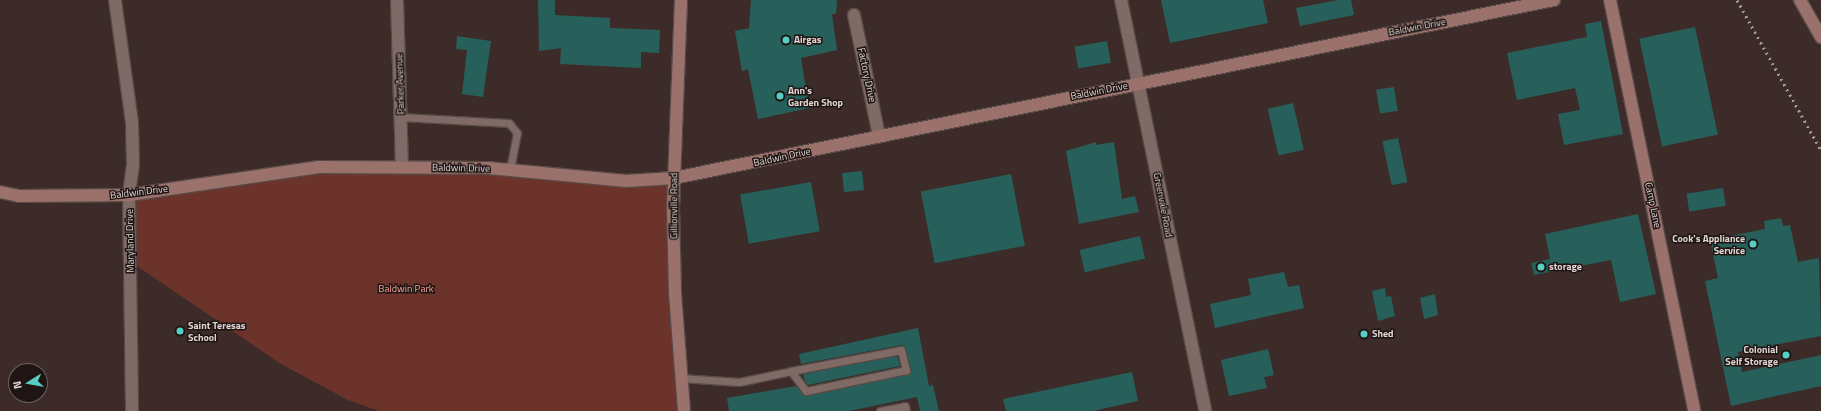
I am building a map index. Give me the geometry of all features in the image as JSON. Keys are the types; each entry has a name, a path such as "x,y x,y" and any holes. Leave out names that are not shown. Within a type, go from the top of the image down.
{"street":[{"name":"Maryland Drive","path":"115,0 132,123 133,165 129,195 132,411"},
{"name":"Parker Avenue","path":"397,0 402,167"},
{"name":"Gillionville Road","path":"681,0 674,178 675,293 684,411"},
{"name":"Greenvale Road","path":"1121,0 1205,411"},
{"name":"Baldwin Drive","path":"0,192 19,196 129,195 281,170 319,167 510,169 626,181 674,178 1554,0"},
{"name":"Camp Lane","path":"1610,0 1694,411"},
{"path":"1800,0 1821,37"},
{"name":"Factory Drive","path":"854,15 879,136"}],"lane":[{"path":"401,117 509,123 517,133 510,169"},
{"path":"681,378 739,382 791,370 902,350 906,370 806,391 791,370"},
{"path":"880,411 905,406 906,411"}],"green space":[{"name":"Baldwin Park","path":"319,168 672,179 683,411 379,411 348,400 281,364 131,262 129,195"}],"building":[{"path":"538,0 555,0 555,15 610,18 610,28 660,30 659,53 641,52 641,68 560,64 561,48 539,51"},
{"name":"Airgas","path":"751,0 837,0 836,14 832,14 837,50 801,58 809,108 758,119 748,69 742,71 735,31 749,28"},
{"path":"1161,0 1263,0 1268,23 1170,43"},
{"path":"1338,0 1351,0 1354,15 1300,26 1296,8"},
{"path":"1601,21 1623,134 1564,145 1558,114 1580,110 1575,88 1517,100 1507,53 1587,37 1585,24"},
{"path":"1695,27 1718,135 1662,146 1639,39"},
{"path":"457,36 491,41 483,97 462,94 467,50 456,49"},
{"path":"1107,41 1111,63 1078,68 1075,47"},
{"path":"1394,87 1398,111 1380,114 1376,90"},
{"path":"1293,103 1304,150 1278,156 1268,109"},
{"path":"1398,138 1407,182 1392,185 1382,141"},
{"path":"1096,142 1096,145 1114,142 1122,199 1135,196 1139,212 1079,224 1066,151"},
{"path":"862,171 864,190 844,192 842,173"},
{"path":"1011,174 1025,246 935,263 921,192"},
{"path":"811,182 820,231 749,244 740,195"},
{"path":"1723,188 1726,206 1689,212 1686,194"},
{"path":"1638,214 1656,294 1620,302 1611,260 1534,275 1531,263 1550,259 1545,234"},
{"path":"1781,218 1783,226 1790,225 1798,262 1819,258 1821,336 1738,352 1742,372 1821,355 1821,386 1731,406 1705,281 1718,278 1710,240 1765,229 1764,221"},
{"path":"1140,236 1145,258 1085,272 1080,250"},
{"path":"1284,272 1288,287 1299,285 1304,308 1215,328 1210,304 1251,295 1248,279"},
{"path":"1385,288 1386,297 1391,296 1395,316 1378,321 1372,291"},
{"path":"1435,294 1438,315 1424,319 1420,298"},
{"path":"918,328 929,386 933,385 939,411 920,411 917,397 849,411 729,411 727,398 796,386 807,396 907,375 911,369 902,345 801,364 799,354"},
{"path":"1268,349 1274,375 1264,377 1267,388 1229,396 1221,360"},
{"path":"897,356 900,366 808,385 803,374"},
{"path":"1132,372 1138,401 1093,411 1006,411 1003,399"}],"railway":[{"path":"1737,0 1821,150"}],"place":[{"name":"Airgas","path":"786,40"},
{"name":"Ann's Garden Shop","path":"780,96"},
{"name":"Cook's Appliance Service","path":"1753,244"},
{"name":"storage","path":"1541,267"},
{"name":"Saint Teresas School","path":"180,331"},
{"name":"Shed","path":"1364,334"},
{"name":"Colonial Self Storage","path":"1786,355"}]}
